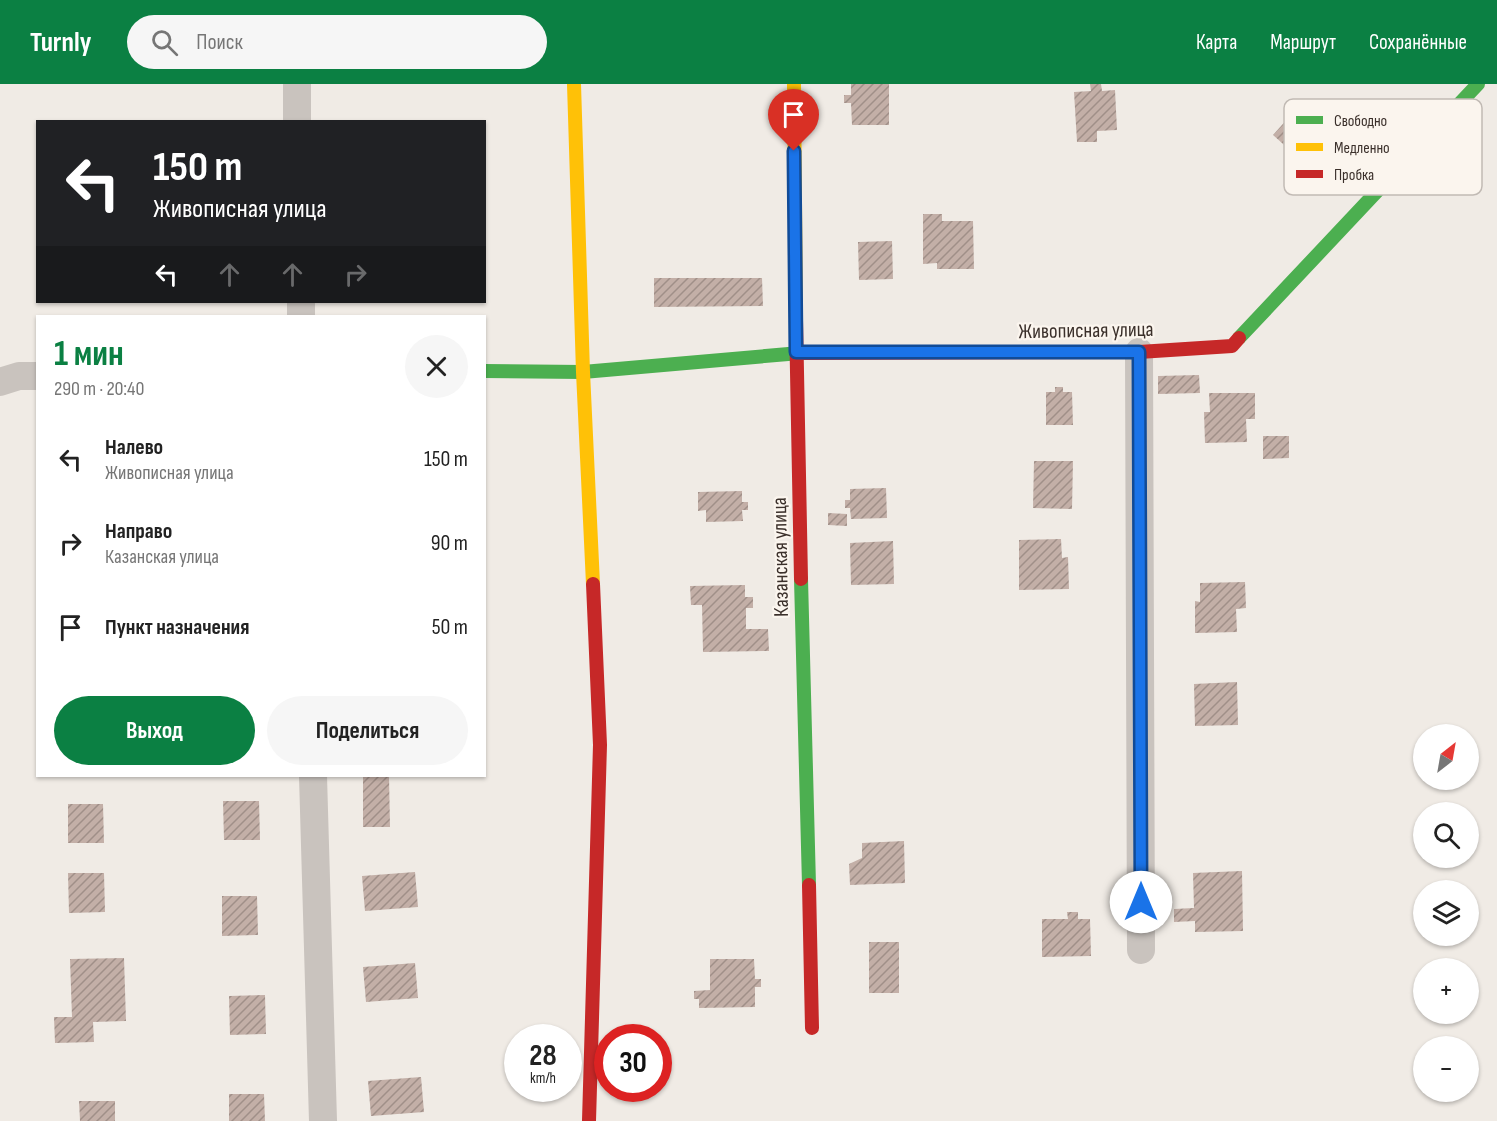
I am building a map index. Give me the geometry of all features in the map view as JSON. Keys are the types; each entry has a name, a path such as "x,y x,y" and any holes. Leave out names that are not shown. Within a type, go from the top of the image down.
{"street":[{"path":"297,84 297,120"},
{"path":"574,84 582,372 600,746 589,1121"},
{"name":"Казанская улица","path":"794,84 796,352 812,1029"},
{"name":"Живописная улица","path":"1464,99 1478,84"},
{"name":"Живописная улица","path":"486,371 582,372 796,352 1139,352 1232,346 1374,195"},
{"path":"1139,352 1141,950"},
{"path":"0,382 19,376 36,376"},
{"path":"313,777 323,1121"}],"building":[{"path":"851,84 889,84 889,125 852,125 851,103 844,103 844,95 851,95"},
{"path":"1090,84 1101,84 1102,91 1115,90 1117,130 1097,131 1097,142 1077,142 1074,92 1091,91"},
{"path":"1284,123 1284,145 1273,135"},
{"path":"923,214 942,214 942,221 973,221 974,269 937,269 937,263 923,264"},
{"path":"892,241 893,279 859,280 858,242"},
{"path":"654,278 762,278 763,306 654,307"},
{"path":"1199,375 1200,393 1158,394 1158,376"},
{"path":"1055,387 1063,387 1063,392 1072,392 1073,425 1046,425 1046,392 1055,392"},
{"path":"1209,393 1255,393 1255,419 1246,419 1247,442 1205,443 1204,412 1210,412"},
{"path":"1263,436 1289,436 1289,458 1263,459"},
{"path":"1034,461 1073,461 1072,509 1033,508"},
{"path":"886,488 887,518 851,519 850,508 845,508 845,500 850,500 850,489"},
{"path":"742,491 742,502 748,502 748,510 742,510 743,521 706,522 706,510 698,511 698,492"},
{"path":"828,513 847,514 847,526 828,525"},
{"path":"1061,539 1062,558 1068,557 1069,589 1019,590 1019,540"},
{"path":"893,541 894,584 851,585 850,543"},
{"path":"1245,582 1246,608 1236,609 1237,632 1195,633 1195,601 1200,602 1200,583"},
{"path":"745,585 745,597 753,597 753,608 746,608 746,629 768,629 769,651 703,652 702,605 691,605 690,586"},
{"path":"1237,682 1238,725 1195,726 1194,684"},
{"path":"363,777 389,777 390,827 363,827"},
{"path":"223,801 259,801 260,840 224,840"},
{"path":"68,804 103,804 104,843 68,843"},
{"path":"904,841 905,883 850,885 849,864 862,858 862,843"},
{"path":"1242,871 1243,931 1195,932 1195,921 1174,922 1174,909 1194,908 1193,873"},
{"path":"415,872 418,907 365,911 362,876"},
{"path":"68,873 104,873 105,912 69,913"},
{"path":"222,896 257,896 258,935 222,936"},
{"path":"1067,912 1078,912 1078,919 1090,919 1091,956 1042,957 1042,919 1068,919"},
{"path":"869,942 899,942 899,993 869,993"},
{"path":"124,958 126,1021 93,1022 94,1042 55,1043 54,1017 72,1017 70,959"},
{"path":"710,959 754,959 755,979 761,979 761,987 755,987 755,1007 699,1008 699,999 694,999 694,991 710,990"},
{"path":"415,963 418,998 366,1002 363,967"},
{"path":"265,995 266,1034 230,1035 229,996"},
{"path":"421,1077 424,1112 371,1116 368,1081"},
{"path":"229,1094 264,1094 265,1121 229,1121"},
{"path":"79,1101 115,1101 115,1121 80,1121"}],"traffic: fast":[{"path":"1464,99 1478,84"},
{"path":"1239,338 1374,195"},
{"path":"486,371 583,372 800,353"},
{"path":"801,579 809,885"}],"traffic: slow":[{"path":"574,84 583,372 593,584"},
{"path":"794,84 796,320"}],"traffic: jam":[{"path":"796,320 801,579"},
{"path":"800,353 1139,352 1232,346 1239,338"},
{"path":"589,1121 600,745 593,584"},
{"path":"809,885 812,1028"}],"route":[{"path":"794,151 796,352 1139,352 1141,902"}]}
